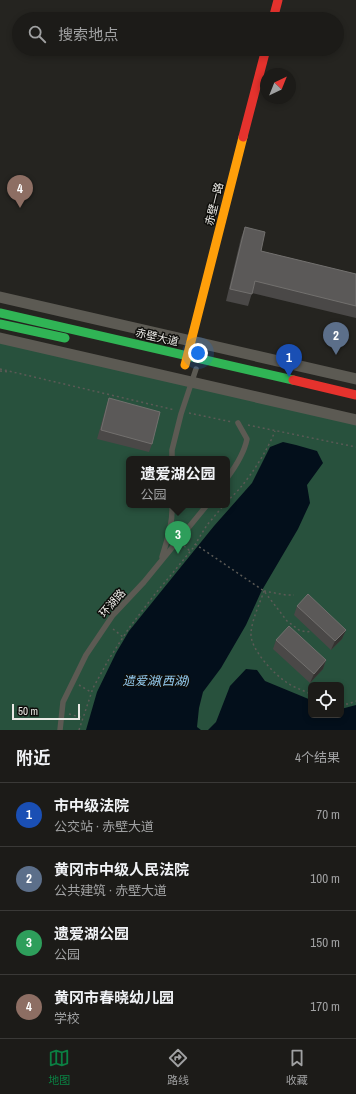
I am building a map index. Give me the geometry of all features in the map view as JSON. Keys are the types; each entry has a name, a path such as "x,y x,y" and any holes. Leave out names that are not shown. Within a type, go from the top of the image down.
{"main road":[{"path":"275,12 278,0"},
{"name":"赤壁一路","path":"185,366 264,56"},
{"name":"赤壁大道","path":"0,313 356,395"},
{"path":"0,324 76,341"},
{"name":"赤壁大道","path":"174,363 200,369"}],"street":[{"path":"0,297 356,379"},
{"path":"0,338 356,420"}],"lane":[{"path":"172,456 172,450 182,411 192,382 200,369"},
{"path":"230,474 246,447 248,439 238,423"},
{"path":"160,561 167,539 172,508"},
{"name":"环湖路","path":"60,730 63,702 72,681 86,655 106,624 113,614 144,582 205,508"}],"path":[{"path":"0,370 15,372 182,411 356,447"},
{"path":"230,499 254,468 272,441 275,430"},
{"path":"79,730 92,692 109,659 123,637 155,594 172,575 207,525 221,508"},
{"path":"195,544 264,591 287,621 299,630 306,632 312,631"},
{"path":"264,591 294,595"},
{"path":"264,591 252,626 252,641 259,654 276,675 286,682 308,693"},
{"path":"106,624 123,637"},
{"path":"72,681 92,692"},
{"path":"344,704 356,701"},
{"path":"62,712 83,718"}],"green space":[{"path":"0,342 356,424 356,730 0,730"}],"water":[{"name":"遗爱湖(西湖)","path":"283,442 317,451 323,463 307,485 310,503 298,529 261,592 246,625 221,668 203,692 199,708 197,727 201,730 86,730 97,692 116,653 129,631 214,526 252,483 270,447"},
{"path":"246,669 257,670 265,681 308,699 308,718 344,718 344,708 356,705 356,730 208,730 216,722 230,686"}],"building":[{"path":"245,227 265,232 261,251 356,274 356,306 255,281 252,294 230,289"},
{"path":"109,398 160,412 152,444 101,430"},
{"path":"308,594 346,630 335,641 297,606"},
{"path":"289,626 326,660 314,674 276,640"}],"traffic: fast":[{"path":"0,313 293,380"},
{"path":"0,324 65,338"}],"traffic: slow":[{"path":"185,365 243,137"}],"traffic: jam":[{"path":"275,12 278,0"},
{"path":"243,137 264,56"},
{"path":"293,380 356,395"}],"place":[{"name":"黄冈市春晓幼儿园","path":"20,208"},
{"name":"黄冈市中级人民法院","path":"336,355"},
{"name":"市中级法院","path":"289,377"},
{"name":"遗爱湖公园","path":"178,554"}]}
